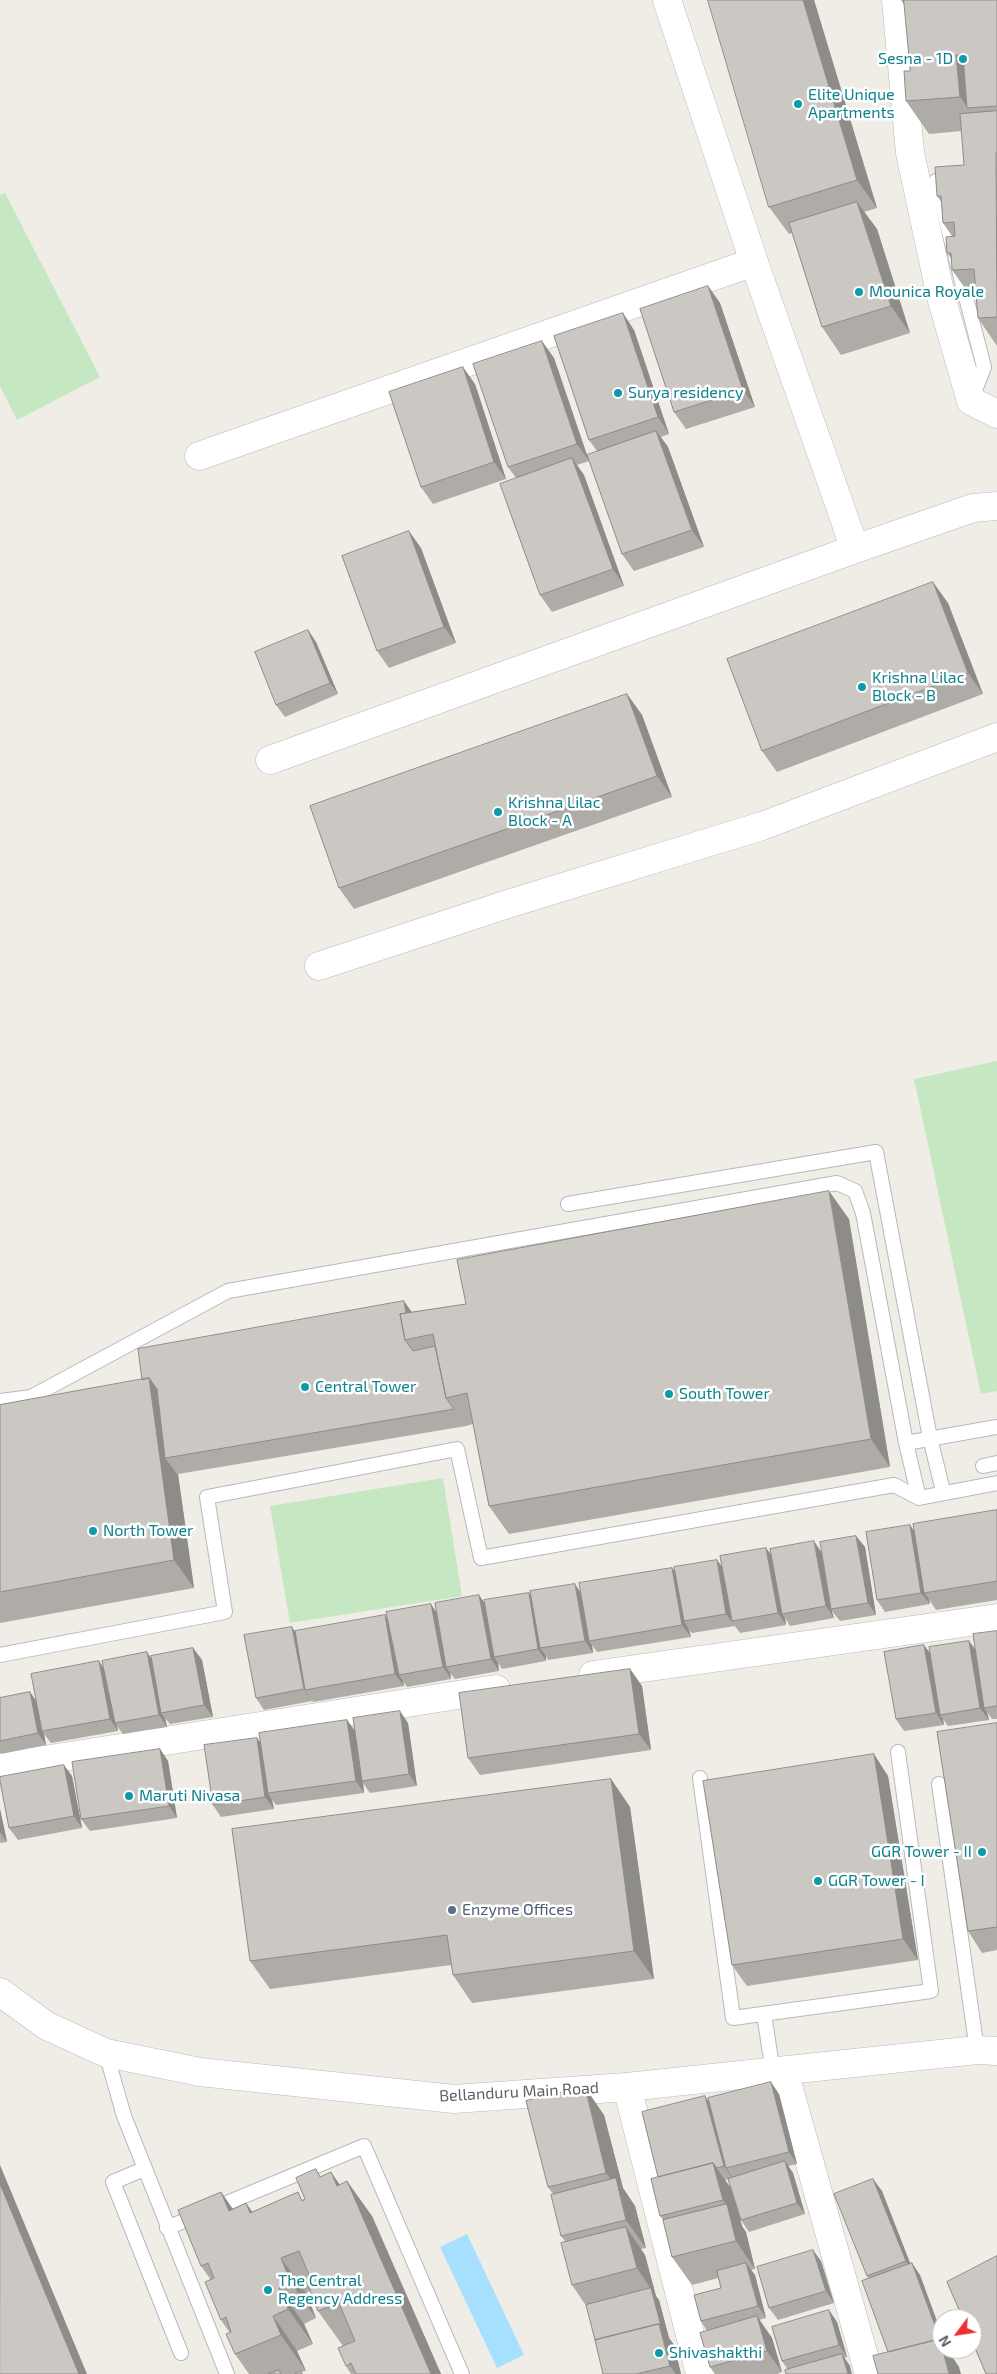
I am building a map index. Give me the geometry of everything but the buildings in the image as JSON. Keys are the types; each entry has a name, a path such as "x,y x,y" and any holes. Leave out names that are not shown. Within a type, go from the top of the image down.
{"street":[{"path":"667,0 754,262 855,549"},
{"path":"896,0 907,47 910,153 941,297 971,401 997,414"},
{"path":"198,456 754,262"},
{"path":"270,760 855,549 973,508 997,506"},
{"path":"319,966 511,903 762,826 997,737"},
{"path":"568,1679 997,1618"},
{"path":"0,1767 382,1705 519,1686"},
{"name":"Bellanduru Main Road","path":"0,1992 47,2026 106,2053 200,2072 454,2099 627,2087 987,2050"},
{"path":"779,2072 869,2374"},
{"path":"627,2087 700,2374"}],"lane":[{"path":"936,181 984,368 971,401"},
{"path":"568,1204 876,1152 930,1438 943,1492"},
{"path":"0,1401 30,1396 228,1291 837,1182 855,1191 864,1213 906,1443 918,1498"},
{"path":"906,1443 997,1427"},
{"path":"0,1655 224,1612 207,1497 458,1449 482,1558 894,1485 918,1498 997,1483"},
{"path":"983,1466 997,1463"},
{"path":"700,1778 733,2018 764,2014 931,1991 898,1752"},
{"path":"938,1784 987,2050"},
{"path":"764,2014 779,2072"},
{"path":"106,2053 124,2116 225,2373"},
{"path":"167,2228 364,2146 462,2374"},
{"path":"144,2169 113,2182 181,2353"}],"green space":[{"path":"5,193 100,377 17,420 0,386 0,195"},
{"path":"997,1061 997,1391 981,1394 914,1079"},
{"path":"443,1478 462,1596 290,1623 270,1506"}],"water":[{"path":"467,2234 524,2355 497,2368 440,2247"}],"place":[{"name":"Sesna - 1D","path":"963,59"},
{"name":"Elite Unique Apartments","path":"798,104"},
{"name":"Mounica Royale","path":"859,292"},
{"name":"Surya residency","path":"618,393"},
{"name":"Krishna Lilac Block - B","path":"862,687"},
{"name":"Krishna Lilac Block - A","path":"498,812"},
{"name":"Central Tower","path":"305,1387"},
{"name":"South Tower","path":"669,1394"},
{"name":"North Tower","path":"93,1531"},
{"name":"Maruti Nivasa","path":"129,1796"},
{"name":"GGR Tower - II","path":"982,1852"},
{"name":"GGR Tower - I","path":"818,1881"},
{"name":"Enzyme Offices","path":"452,1910"},
{"name":"The Central Regency Address","path":"268,2290"},
{"name":"Shivashakthi","path":"659,2353"}]}
